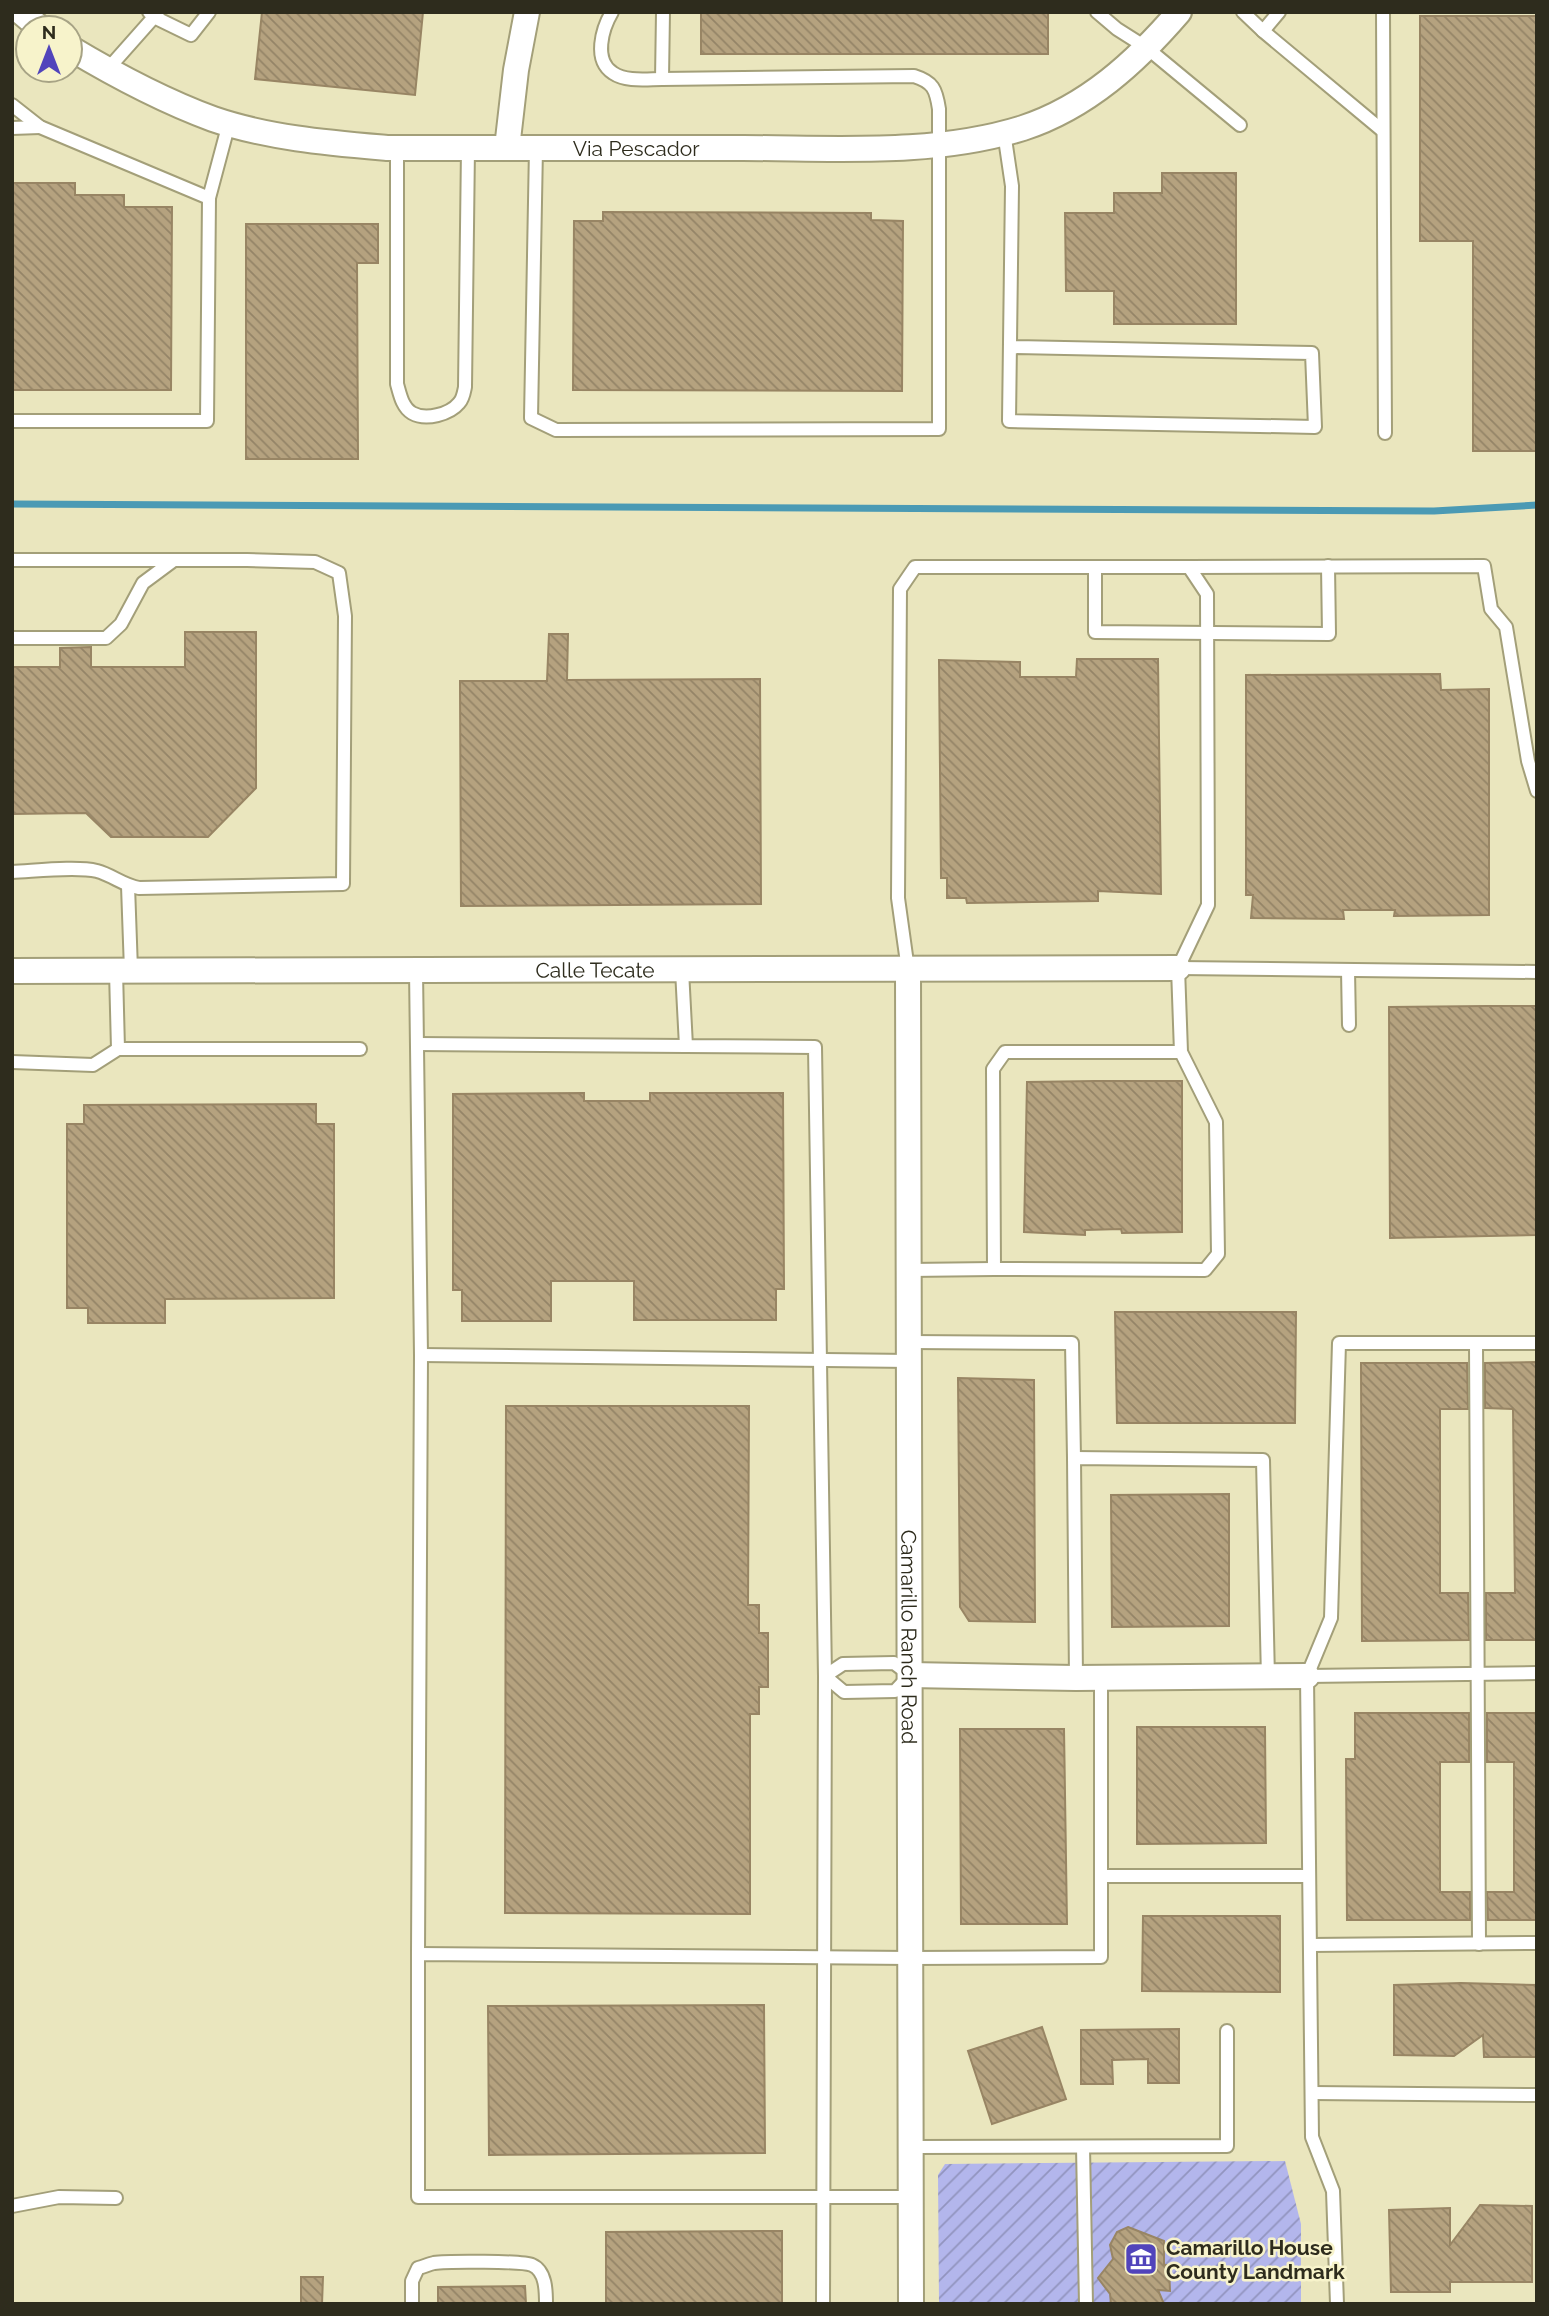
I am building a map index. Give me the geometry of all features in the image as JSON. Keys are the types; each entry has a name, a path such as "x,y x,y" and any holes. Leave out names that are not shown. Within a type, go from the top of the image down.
{"street":[{"path":"507,148 516,70 527,12"},
{"name":"Via Pescador","path":"84,56 186,108 229,123 267,133 344,145 397,148 874,148 940,145 1023,128 1055,115 1085,99 1114,77 1147,48 1179,12"},
{"name":"Calle Tecate","path":"12,971 1178,968"},
{"name":"Camarillo Ranch Road","path":"908,970 911,2304"},
{"path":"910,1675 1076,1678 1307,1676"}],"lane":[{"path":"107,70 154,14 191,35 209,12"},
{"path":"536,148 531,418 556,430 940,429 940,109 936,93 928,80 914,76 628,78 613,73 604,63 601,46 604,25 612,12"},
{"path":"662,79 663,12"},
{"path":"1097,12 1117,29 1147,48 1240,125"},
{"path":"1243,12 1383,131"},
{"path":"1264,31 1279,12"},
{"path":"1382,12 1385,433"},
{"path":"12,105 40,127 209,198"},
{"path":"12,421 207,421 209,198 229,123"},
{"path":"12,128 40,127"},
{"path":"1004,132 1012,186 1009,421 1315,427 1312,353 1010,348"},
{"path":"397,148 397,384 401,400 412,413 429,416 447,412 461,402 465,387 468,148"},
{"path":"12,560 315,562 339,573 345,616 343,884 139,888 97,872 12,872"},
{"path":"12,638 106,638 121,624 143,583 174,560"},
{"path":"1095,567 1096,632 1329,634 1328,566"},
{"path":"908,970 898,898 900,589 915,567 1484,566 1490,609 1506,627 1528,761 1537,791"},
{"path":"909,1270 1205,1270 1218,1254 1216,1122 1181,1052 1178,968 1208,905 1207,594 1189,567"},
{"path":"118,1049 128,886"},
{"path":"1178,968 1537,972"},
{"path":"416,970 421,1356 418,2197 911,2197"},
{"path":"682,970 686,1046"},
{"path":"1348,970 1349,1025"},
{"path":"417,1044 815,1047 825,1676 823,2304"},
{"path":"12,1062 93,1066 118,1049 360,1049"},
{"path":"994,1269 993,1069 1005,1052 1181,1052"},
{"path":"421,1356 821,1361 910,1351 1072,1343 1076,1678"},
{"path":"1336,2304 1333,2191 1312,2137 1307,1676 1331,1618 1339,1343 1537,1343"},
{"path":"1476,1343 1479,1944"},
{"path":"1074,1458 1263,1460 1268,1678"},
{"path":"894,1663 910,1675 895,1690 845,1692 825,1676 843,1664 894,1663"},
{"path":"1307,1676 1537,1673"},
{"path":"418,1954 1101,1957 1101,1677"},
{"path":"1101,1877 1309,1877"},
{"path":"1310,1945 1537,1943"},
{"path":"911,2147 1227,2146 1227,2031"},
{"path":"1312,2093 1537,2095"},
{"path":"1083,2147 1086,2304"},
{"path":"12,2206 59,2197 116,2198"},
{"path":"412,2304 412,2281 418,2268 433,2263 514,2262 533,2265 540,2273 546,2287 546,2304"}],"shaded area":[{"path":"1285,2161 1301,2224 1301,2304 939,2304 938,2175 945,2164"}],"building":[{"path":"262,12 423,12 415,95 255,79"},
{"path":"701,12 1048,12 1048,54 701,54"},
{"path":"1420,16 1537,16 1537,451 1473,451 1473,241 1420,241"},
{"path":"1162,173 1236,173 1236,324 1114,324 1114,291 1066,291 1065,213 1114,213 1114,193 1162,193"},
{"path":"12,183 75,183 75,195 124,195 124,207 172,207 171,390 12,390"},
{"path":"603,212 871,213 871,220 903,221 902,391 573,390 574,221 603,221"},
{"path":"246,224 378,224 378,263 357,263 358,459 246,459"},
{"path":"185,632 256,632 256,788 208,837 111,837 86,813 12,814 12,667 60,667 60,648 91,647 91,667 185,667"},
{"path":"549,634 568,634 567,680 760,679 761,904 461,906 460,681 547,681"},
{"path":"1077,659 1158,659 1161,894 1098,891 1098,901 967,903 966,898 947,898 947,878 941,878 939,660 1020,662 1020,677 1076,677"},
{"path":"1440,674 1441,690 1489,689 1489,915 1394,916 1395,910 1343,910 1344,919 1251,918 1253,895 1246,895 1246,675"},
{"path":"1537,1006 1537,1235 1390,1238 1389,1007"},
{"path":"1182,1081 1182,1232 1122,1233 1121,1229 1085,1230 1085,1235 1024,1232 1027,1082"},
{"path":"584,1093 584,1101 650,1101 650,1093 783,1093 784,1289 776,1289 776,1320 634,1320 634,1281 551,1281 551,1321 462,1321 462,1290 453,1290 453,1094"},
{"path":"316,1104 316,1124 334,1124 334,1298 165,1299 165,1323 88,1323 88,1308 67,1308 67,1124 84,1124 84,1105"},
{"path":"1115,1312 1296,1312 1295,1423 1117,1423"},
{"path":"1537,1362 1537,1640 1486,1640 1486,1593 1515,1593 1513,1409 1485,1408 1485,1363"},
{"path":"1361,1363 1467,1363 1468,1409 1440,1409 1440,1593 1468,1593 1469,1640 1362,1641"},
{"path":"958,1378 1034,1380 1035,1622 969,1621 960,1607"},
{"path":"506,1406 749,1406 748,1605 759,1605 759,1633 768,1633 768,1687 759,1687 759,1714 750,1714 750,1914 505,1913"},
{"path":"1229,1494 1229,1626 1112,1627 1111,1495"},
{"path":"1355,1713 1469,1713 1469,1762 1440,1762 1440,1892 1470,1892 1470,1920 1347,1920 1346,1759 1355,1759"},
{"path":"1487,1713 1537,1713 1537,1920 1488,1920 1487,1892 1514,1892 1514,1762 1487,1762"},
{"path":"1137,1727 1265,1727 1266,1843 1137,1844"},
{"path":"960,1729 1064,1729 1067,1924 961,1924"},
{"path":"1143,1916 1280,1916 1280,1992 1142,1991"},
{"path":"1394,1985 1537,1985 1537,2057 1484,2057 1483,2035 1454,2056 1394,2055"},
{"path":"764,2005 765,2153 489,2155 488,2006"},
{"path":"1042,2027 1066,2099 992,2124 968,2051"},
{"path":"1179,2029 1179,2083 1148,2083 1148,2059 1112,2060 1113,2084 1081,2084 1081,2030"},
{"path":"1480,2205 1532,2206 1532,2282 1450,2282 1450,2292 1391,2292 1389,2210 1450,2208 1450,2245"},
{"path":"1128,2227 1164,2241 1164,2265 1169,2265 1170,2291 1158,2290 1164,2304 1111,2304 1110,2294 1098,2278 1113,2259 1110,2245 1117,2232"},
{"path":"782,2231 782,2304 606,2304 606,2232"},
{"path":"301,2277 323,2277 322,2304 301,2304"},
{"path":"525,2286 526,2304 438,2304 438,2287"}],"waterway":[{"path":"12,504 1434,511 1537,505"}],"place":[{"name":"Camarillo House County Landmark","path":"1141,2259"}]}
